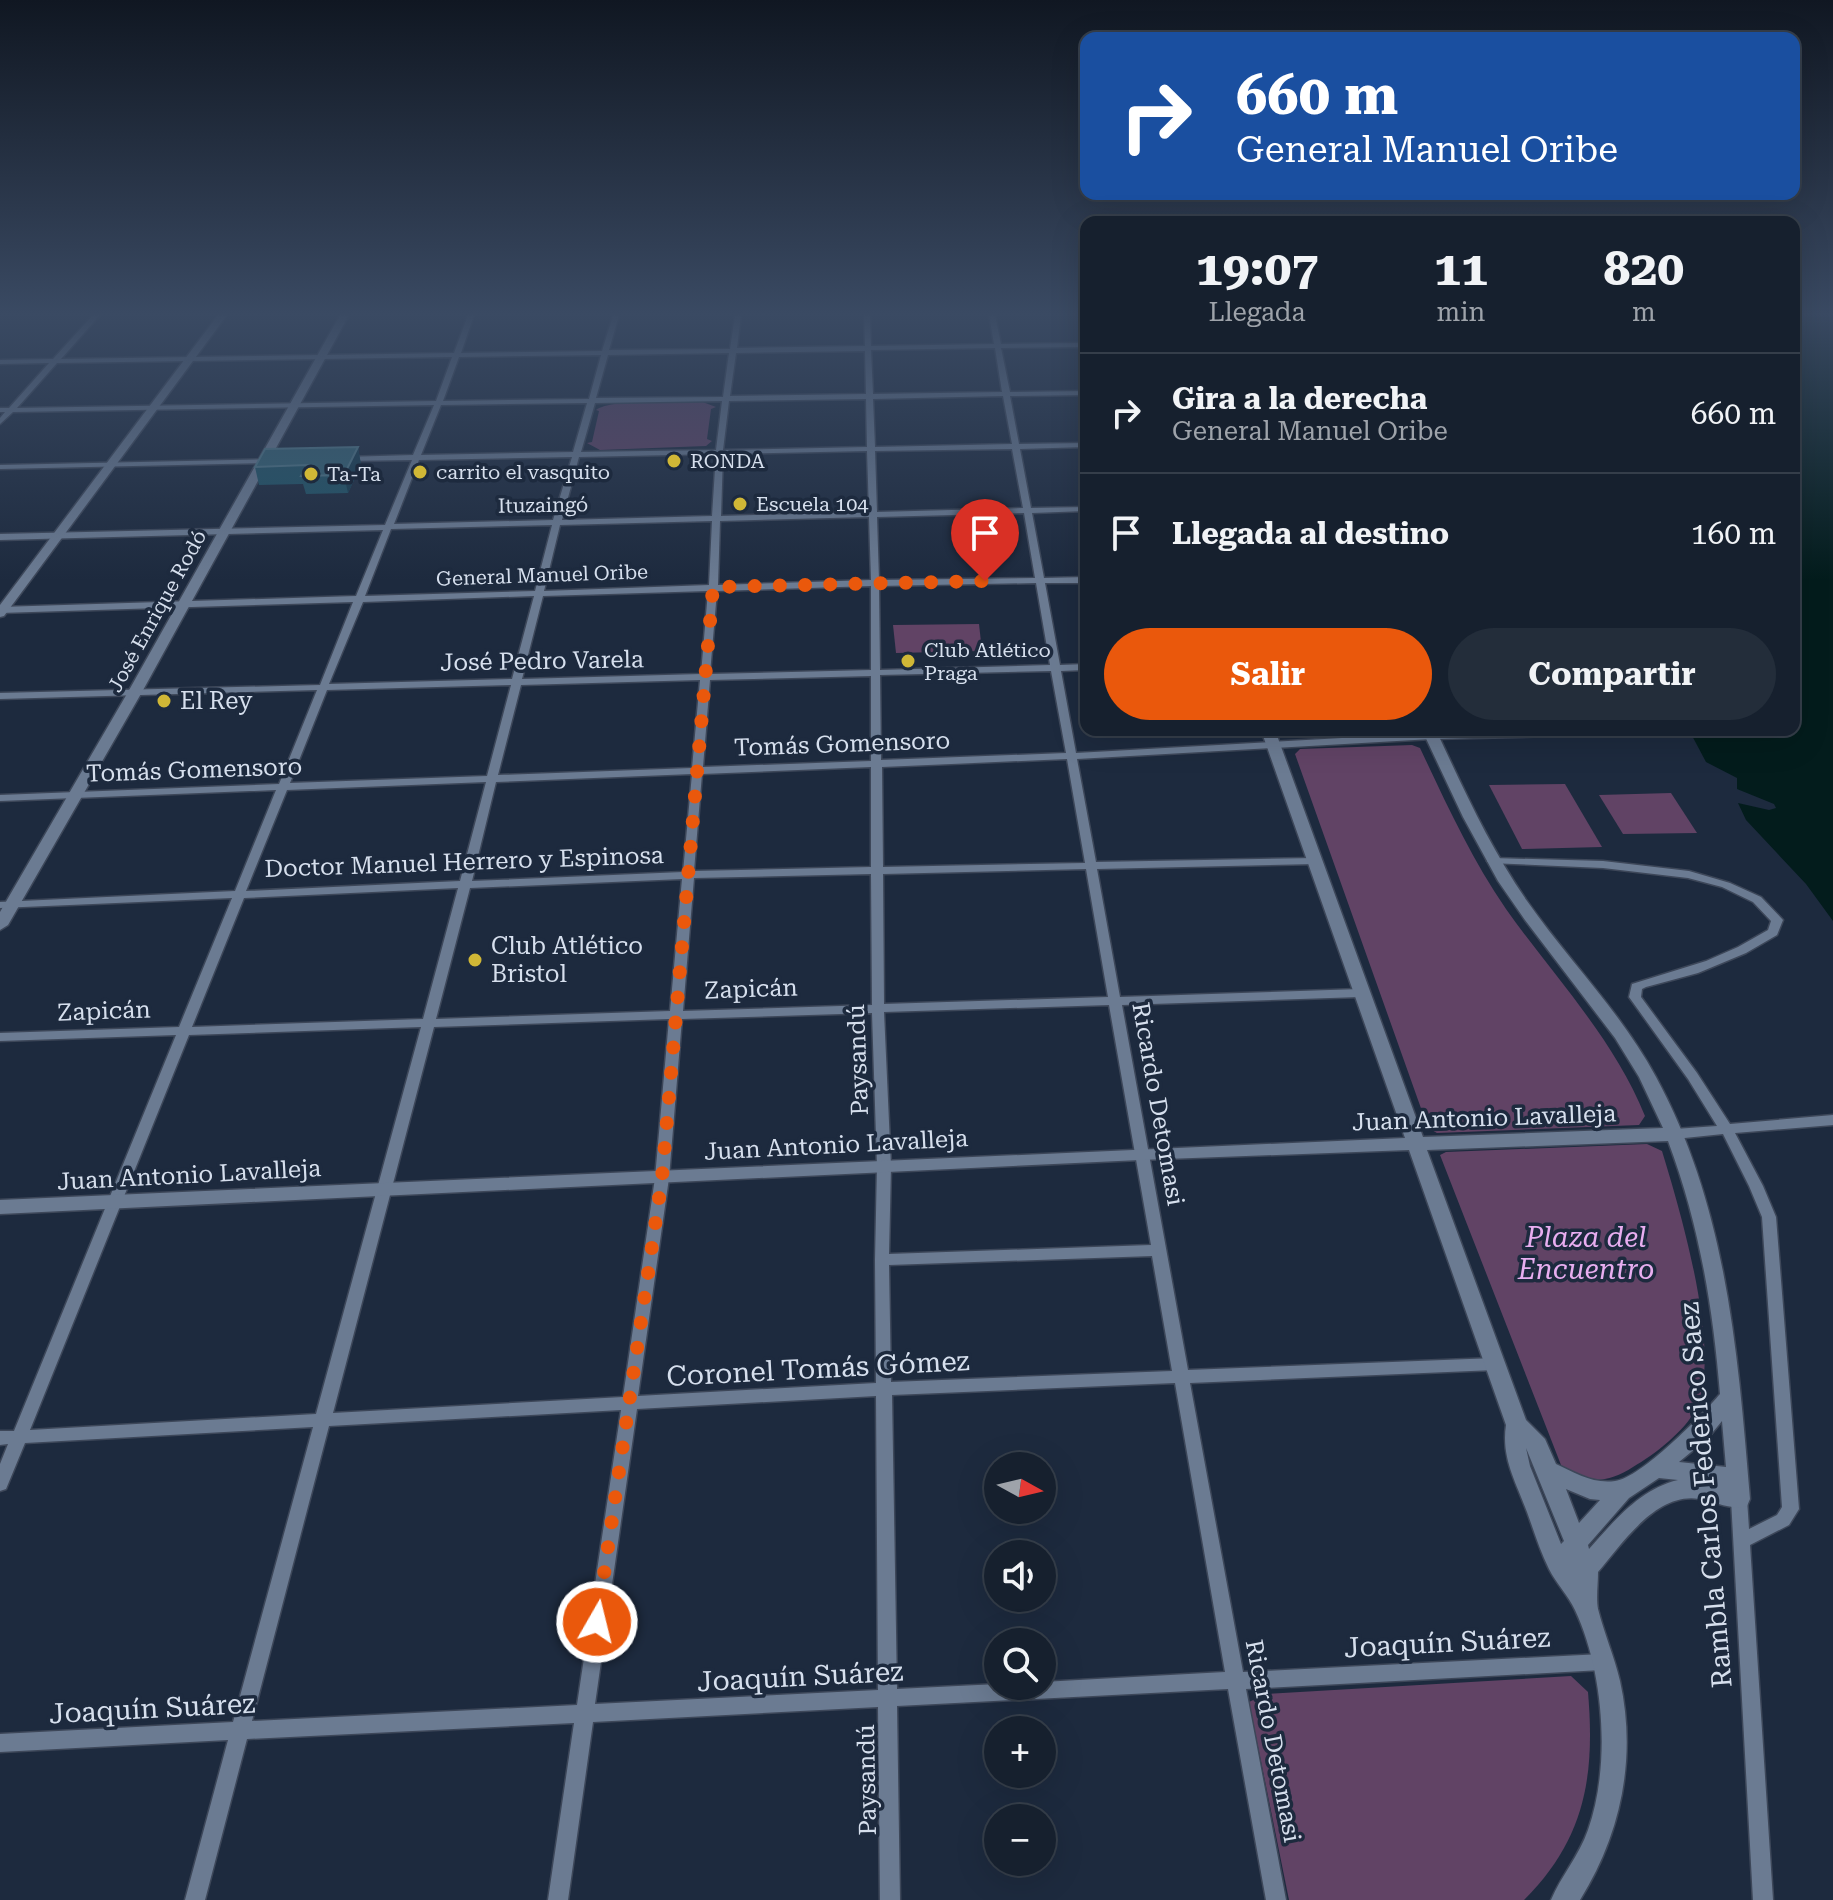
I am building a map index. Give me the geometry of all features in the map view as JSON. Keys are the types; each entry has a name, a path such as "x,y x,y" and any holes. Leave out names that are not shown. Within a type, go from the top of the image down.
{"street":[{"path":"0,422 17,404"},
{"path":"1,611 157,404"},
{"path":"0,410 360,404"},
{"path":"0,1484 438,404"},
{"path":"195,1900 385,1190 557,522 591,404 566,404"},
{"path":"558,1900 662,1178 713,587 725,404"},
{"name":"Paysandú","path":"869,404 875,583 878,1008 884,1166 882,1260 890,1900"},
{"name":"Ricardo Detomasi","path":"1009,404 1073,756 1140,1154 1276,1900"},
{"name":"José Enrique Rodó","path":"0,925 6,905 77,794 296,405"},
{"path":"340,459 577,450 604,453 698,451 721,447 869,449 1080,445"},
{"path":"0,467 280,460"},
{"name":"Ituzaingó","path":"0,537 1080,509"},
{"name":"General Manuel Oribe","path":"1,611 713,587 1080,580"},
{"name":"José Pedro Varela","path":"0,696 1080,667"},
{"name":"Tomás Gomensoro","path":"0,798 1073,756 1310,736"},
{"name":"Rambla Carlos Federico Saez","path":"1431,736 1493,861 1532,920 1613,1022 1675,1134 1687,1163 1714,1260 1725,1319 1742,1541 1763,1900"},
{"path":"1270,737 1517,1425 1537,1445 1586,1569 1586,1607 1602,1662 1615,1725 1614,1784 1597,1844 1581,1877 1564,1900"},
{"name":"Doctor Manuel Herrero y Espinosa","path":"6,905 687,875 1315,861"},
{"path":"1493,861 1679,871 1754,897 1771,910 1777,920 1773,932 1754,944 1692,972 1636,987 1635,997 1730,1130 1752,1172 1769,1217 1791,1509 1783,1520 1742,1541"},
{"name":"Zapicán","path":"0,1037 1360,993"},
{"path":"1675,1134 1833,1120"},
{"name":"Juan Antonio Lavalleja","path":"0,1207 1140,1154 1675,1134"},
{"path":"882,1260 1158,1250"},
{"name":"Coronel Tomás Gómez","path":"0,1438 885,1389 1495,1364"},
{"path":"1558,1564 1621,1491 1656,1468 1700,1432 1731,1396"},
{"path":"1517,1425 1512,1446 1558,1564 1586,1607"},
{"path":"1656,1468 1738,1489"},
{"path":"1548,1471 1590,1490 1621,1491"},
{"path":"1586,1569 1633,1519 1666,1494 1681,1488 1738,1489"},
{"path":"1558,1564 1586,1569"},
{"name":"Joaquín Suárez","path":"0,1743 1602,1662"}],"green space":[{"path":"616,404 707,404 716,407 711,409 707,439 712,441 706,446 600,450 587,443 592,442 599,411 596,410"},
{"path":"979,624 982,651 896,653 893,625"},
{"path":"1412,745 1420,748 1493,890 1617,1060 1645,1116 1639,1125 1437,1133 1428,1128 1295,754 1300,749"},
{"path":"1565,784 1602,847 1522,849 1489,785"},
{"path":"1671,793 1697,833 1623,834 1599,795"},
{"name":"Plaza del Encuentro","path":"1647,1144 1662,1151 1688,1244 1702,1318 1705,1353 1703,1384 1691,1417 1659,1449 1614,1476 1587,1479 1561,1465 1440,1155 1446,1152"},
{"path":"1571,1676 1588,1692 1590,1751 1582,1804 1561,1853 1524,1900 1289,1900 1249,1702 1266,1694"}],"shaded area":[{"path":"1800,404 1833,404 1833,921 1806,884 1746,820 1738,803 1769,810 1776,808 1774,804 1737,789 1737,778 1706,762 1692,736 1800,736"}],"building":[{"path":"358,447 344,475 301,476 307,465 255,467 265,449"}],"place":[{"name":"RONDA","path":"674,461"},
{"name":"carrito el vasquito","path":"420,472"},
{"name":"Ta-Ta","path":"311,474"},
{"name":"Escuela 104","path":"740,504"},
{"name":"Club Atlético Praga","path":"908,661"},
{"name":"El Rey","path":"164,701"},
{"name":"Club Atlético Bristol","path":"475,960"}],"route":[{"path":"597,1622 662,1178 713,587 985,581"}]}
